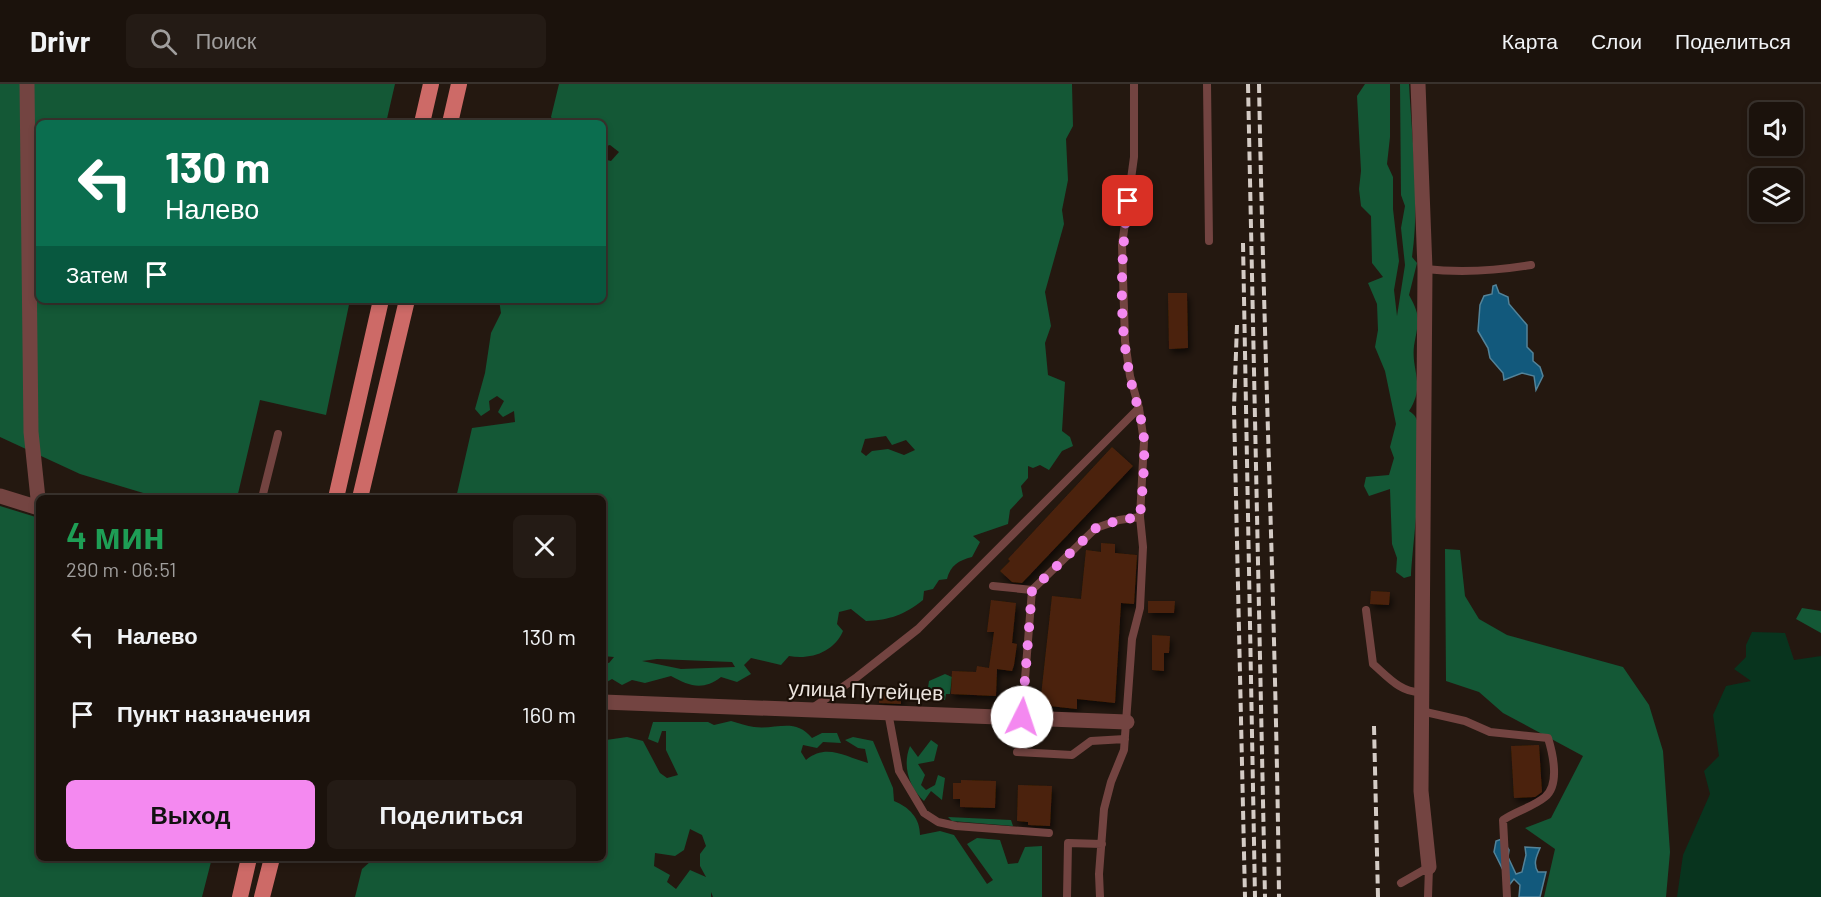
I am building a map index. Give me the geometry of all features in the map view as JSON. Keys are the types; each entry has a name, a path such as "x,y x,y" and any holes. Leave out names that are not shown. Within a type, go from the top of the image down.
{"main road":[{"path":"423,120 431,84"},
{"path":"451,120 459,84"},
{"path":"337,495 380,303"},
{"path":"361,495 406,303"},
{"path":"240,897 248,861"},
{"path":"262,897 271,861"}],"street":[{"path":"27,84 31,432 38,495"},
{"path":"1418,84 1425,269 1421,791 1429,867"},
{"path":"0,496 36,507"},
{"name":"улица Путейцев","path":"606,702 1127,722"}],"lane":[{"path":"1100,897 1104,809 1125,739 1131,639 1140,608 1143,547 1140,517 1144,442 1125,341 1122,245 1134,157 1134,84"},
{"path":"1207,84 1209,241"},
{"path":"1425,269 1455,272 1492,271 1531,265"},
{"path":"810,710 857,677 918,629 1139,408"},
{"path":"263,495 278,434"},
{"path":"1022,717 1032,590 1096,528 1119,520 1140,517"},
{"path":"993,586 1032,590"},
{"path":"1366,610 1373,664 1398,686 1411,692 1421,692"},
{"path":"1421,711 1465,721 1490,732 1548,738 1554,756 1552,783 1546,797 1503,820 1507,897"},
{"path":"888,712 899,771 924,813 938,822 956,826 1049,833"},
{"path":"1017,752 1072,755 1091,741 1125,739"},
{"path":"1067,897 1068,843 1102,844"},
{"path":"1401,883 1429,867"},
{"path":"1428,897 1429,867"}],"green space":[{"path":"0,84 395,84 387,120 36,120 36,303 349,303 326,415 260,400 238,495 150,495 80,474 0,437"},
{"path":"559,84 1072,84 1073,126 1066,139 1068,180 1062,210 1064,224 1045,292 1051,326 1045,343 1048,375 1065,382 1062,431 1070,437 1073,446 1062,451 1049,470 1040,465 1033,468 1028,466 1028,478 1021,486 1023,496 1010,510 1008,524 973,536 980,542 972,557 956,564 947,579 939,580 933,589 924,591 923,600 903,613 890,618 866,621 851,609 839,612 837,624 843,631 828,649 805,657 789,656 781,665 751,658 744,665 751,674 737,682 721,677 708,684 696,685 671,676 645,683 632,680 622,685 612,679 606,682 606,662 609,663 614,657 606,656 606,495 457,495 472,428 515,422 514,411 503,417 498,412 504,401 497,396 489,401 490,410 481,416 475,409 485,373 491,333 501,313 499,303 606,303 606,160 611,161 619,152 610,145 606,146 606,120 553,120 551,117","holes":["886,436 892,445 906,440 915,450 904,455 888,449 872,451 866,456 861,452 865,439","657,659 732,662 735,667 681,669 642,661"]},
{"path":"1365,84 1390,84 1390,137 1387,164 1393,177 1393,209 1399,261 1394,290 1397,316 1405,265 1401,228 1405,206 1401,195 1400,84 1409,84 1415,193 1412,257 1417,263 1409,295 1416,309 1418,325 1414,346 1417,393 1409,411 1416,418 1419,429 1420,469 1411,576 1404,578 1396,572 1397,558 1392,544 1390,489 1369,496 1364,486 1366,477 1389,475 1394,458 1390,447 1396,424 1385,371 1375,347 1378,330 1377,304 1368,283 1383,277 1372,263 1371,216 1361,206 1359,189 1361,171 1357,96"},
{"path":"0,506 36,517 36,861 211,861 202,897 0,897"},
{"path":"1445,549 1460,550 1465,596 1479,619 1507,635 1623,667 1649,705 1663,751 1670,852 1666,897 1544,897 1555,849 1525,828 1551,818 1583,756 1503,713 1479,692 1446,681"},
{"path":"1802,608 1821,611 1821,633 1796,619"},
{"path":"1752,632 1785,633 1794,660 1821,656 1821,897 1677,897 1683,855 1710,794 1704,771 1719,756 1713,715 1726,686 1751,681 1734,669 1746,657 1746,645"},
{"path":"945,674 952,677 950,694 946,694 945,700 939,699 937,690 932,700 927,694 929,681"},
{"path":"731,721 754,727 792,726 806,732 812,738 822,733 837,733 841,743 823,742 817,748 803,745 801,752 806,760 821,752 829,752 868,763 865,749 858,748 845,740 853,737 873,741 893,788 894,801 913,814 918,823 920,835 940,831 954,835 987,884 993,880 967,844 977,838 1000,840 1008,864 1018,863 1025,847 1042,846 1042,897 713,897 711,892 711,897 355,897 362,869 371,861 606,861 606,740 627,737 643,741 660,773 667,778 678,775 666,750 666,731 662,731 658,743 648,739 653,722 708,722 714,725","holes":["690,829 702,835 706,846 700,854 700,866 706,877 690,870 676,889 667,882 670,875 654,866 655,853 675,856 684,850"]},
{"path":"931,740 938,745 934,761 918,764 925,775 921,785 926,790 935,785 938,775 945,778 942,800 931,791 924,801 914,789 908,776 907,761 910,746 918,757"},
{"path":"948,817 1011,820 1013,826 952,821"}],"water":[{"path":"1496,285 1499,293 1508,297 1509,304 1527,325 1527,347 1533,353 1533,361 1540,367 1543,376 1536,390 1534,376 1522,373 1504,380 1503,373 1490,358 1488,348 1478,331 1480,305 1484,296 1492,294 1493,286"},
{"path":"1502,839 1509,850 1508,857 1516,874 1522,872 1526,855 1525,847 1540,848 1535,863 1538,872 1546,872 1540,897 1519,897 1520,885 1514,879 1510,884 1494,852 1496,841"}],"building":[{"path":"1168,293 1187,293 1188,348 1169,349"},
{"path":"1112,447 1133,466 1022,583 1012,582 1000,571 1010,561 1008,559"},
{"path":"1101,543 1115,544 1115,553 1137,555 1134,604 1121,603 1115,703 1077,699 1077,709 1040,705 1052,596 1081,599 1086,550 1101,552"},
{"path":"1371,591 1390,592 1389,605 1370,604"},
{"path":"991,600 1016,603 1012,643 1017,644 1012,671 997,669 996,696 951,694 952,671 976,672 977,666 989,668 994,632 987,632"},
{"path":"1148,601 1175,601 1174,613 1148,613"},
{"path":"1152,635 1170,636 1169,653 1164,653 1164,671 1152,670"},
{"path":"879,688 901,689 901,704 879,703"},
{"path":"1539,745 1542,792 1535,797 1514,798 1511,746"},
{"path":"961,780 996,781 995,808 960,807 960,799 953,799 953,783 961,783"},
{"path":"1018,785 1052,786 1050,826 1028,825 1028,822 1017,821"}],"railway":[{"path":"1248,84 1265,897"},
{"path":"1259,84 1279,897"},
{"path":"1243,243 1255,897"},
{"path":"1237,325 1234,408 1245,897"},
{"path":"1374,726 1378,897"}],"route":[{"path":"1022,717 1032,590 1096,528 1119,520 1140,517 1144,442 1125,341 1122,245 1128,201"}]}
